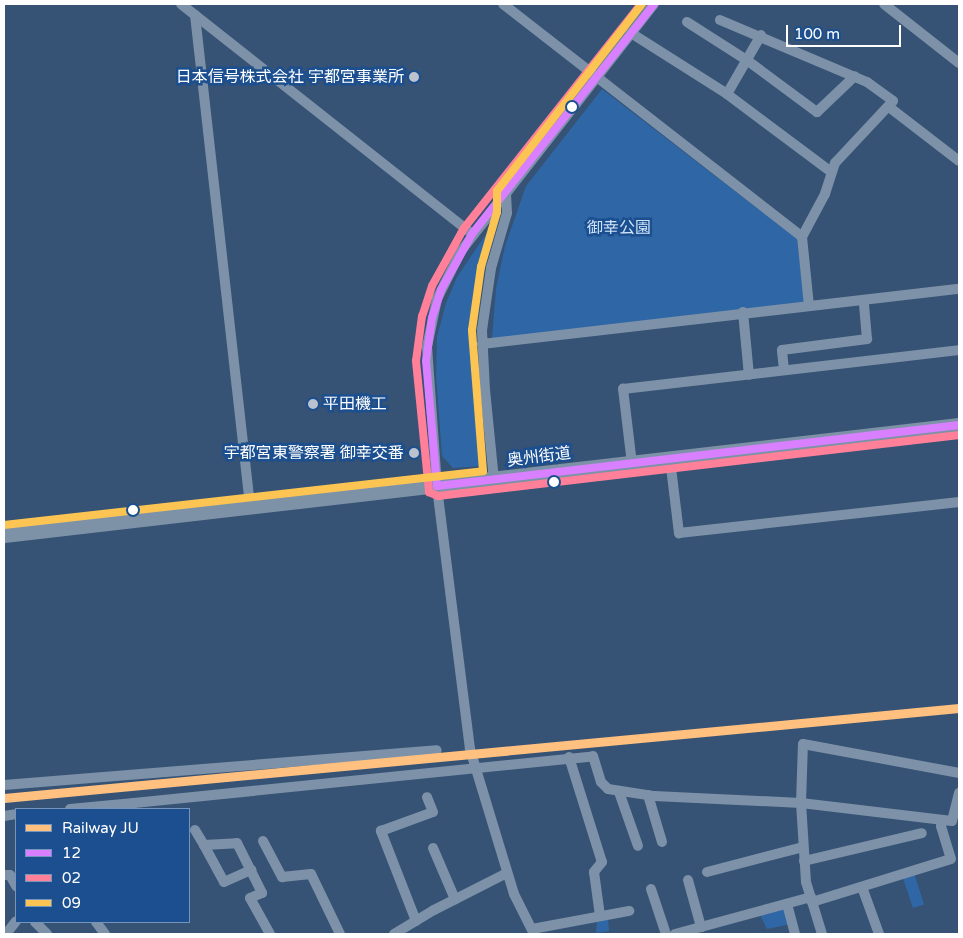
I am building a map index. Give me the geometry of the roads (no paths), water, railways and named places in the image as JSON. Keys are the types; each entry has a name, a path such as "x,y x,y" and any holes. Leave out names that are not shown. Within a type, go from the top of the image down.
{"highway":[{"name":"奥州街道","path":"4,535 959,426"}],"street":[{"path":"181,4 472,234"},
{"path":"503,4 802,237"},
{"path":"629,912 600,916 533,932 507,873 476,768 461,686 437,486 427,347 441,290 472,234 506,194 654,4"},
{"path":"884,4 959,63"},
{"path":"195,15 250,507"},
{"path":"720,20 761,35 855,76 893,101 830,171 825,194 802,237 809,306"},
{"path":"686,22 748,61 817,112 855,76"},
{"path":"631,33 727,94 830,171"},
{"path":"727,94 748,61 761,35"},
{"path":"889,107 959,161"},
{"path":"494,480 482,344 484,304 507,213 506,194"},
{"path":"482,344 743,312 864,301 959,289"},
{"path":"784,370 782,350 867,339 864,301"},
{"path":"743,312 749,375"},
{"path":"632,464 623,389 959,350"},
{"path":"670,459 679,533 959,502"},
{"path":"822,934 811,900 804,861 801,804 803,744 959,773"},
{"path":"4,785 437,750"},
{"path":"90,808 131,806 156,798 592,756 601,782 608,790 648,795 801,804 952,821 959,793"},
{"path":"569,757 602,862 594,872 600,916"},
{"path":"619,792 638,846"},
{"path":"648,795 662,842"},
{"path":"416,921 381,831 433,812 427,797"},
{"path":"675,934 786,904 811,900 862,887 951,859 941,826 944,820"},
{"path":"195,830 224,882 250,870"},
{"path":"804,861 922,833"},
{"path":"263,841 282,877 311,874 340,934"},
{"path":"204,845 237,843 262,893 250,898 270,934"},
{"path":"707,872 803,847"},
{"path":"433,848 455,900"},
{"path":"6,872 15,885"},
{"path":"397,933 507,873"},
{"path":"688,880 701,927"},
{"path":"862,887 879,934"},
{"path":"651,889 666,934"},
{"path":"786,904 794,934"},
{"path":"6,934 15,922"},
{"path":"36,923 47,934"},
{"path":"97,923 105,934"}],"rail line":[{"name":"JU","path":"4,798 959,708"}],"place":[{"name":"日本信号株式会社 宇都宮事業所","path":"414,77"},
{"name":"平田機工","path":"313,404"},
{"name":"宇都宮東警察署 御幸交番","path":"414,453"}],"park label":[{"name":"御幸公園","path":"619,228"}]}
